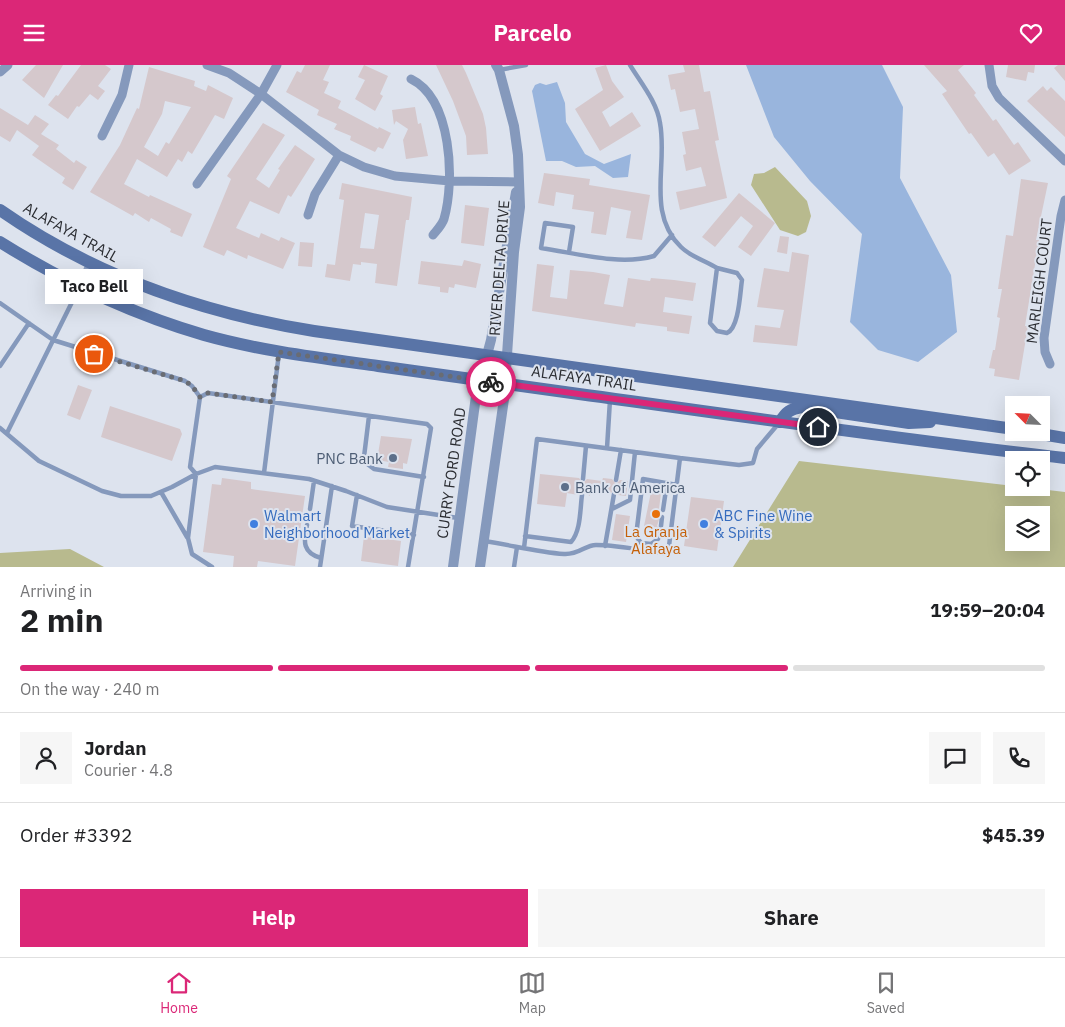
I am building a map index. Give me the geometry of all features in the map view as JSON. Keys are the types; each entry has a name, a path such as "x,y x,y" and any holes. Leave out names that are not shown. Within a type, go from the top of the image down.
{"main road":[{"name":"ALAFAYA TRAIL","path":"0,209 38,234 91,263 171,296 249,319 306,330 1005,428"},
{"name":"ALAFAYA TRAIL","path":"0,242 80,287 141,315 239,344 279,352 611,399 1065,458"},
{"path":"780,422 786,412 802,407 909,423 964,421"},
{"path":"1050,436 1065,438"}],"street":[{"path":"0,72 8,65"},
{"path":"102,136 122,95 130,65"},
{"path":"207,65 229,73 261,94 339,155 364,167 395,176 450,181 519,182"},
{"path":"197,184 261,94 277,65"},
{"path":"989,65 992,86 999,98 1065,161"},
{"name":"RIVER DELTA DRIVE","path":"497,68 514,126 520,207 514,252 507,357"},
{"path":"411,79 425,88 439,114 447,138 450,181 443,221 433,235"},
{"path":"308,215 315,194 339,155"},
{"name":"RIVER DELTA DRIVE","path":"487,354 513,205 519,182"},
{"name":"MARLEIGH COURT","path":"1050,364 1045,352 1044,338 1060,217 1065,200"},
{"path":"80,287 91,263"},
{"name":"CURRY FORD ROAD","path":"453,567 480,380 487,354"},
{"path":"480,567 507,357"}],"lane":[{"path":"497,68 526,65"},
{"path":"630,65 656,108 660,122 660,194 664,224 681,248 716,267 737,273 742,280 736,322 732,331 727,333 717,331 710,323 716,267"},
{"path":"569,252 573,227 545,223 541,248 569,252 619,259 646,258 660,250 672,235"},
{"path":"7,433 80,287"},
{"path":"0,303 54,340 185,381 192,386 200,397 190,467 196,474 188,538"},
{"path":"0,366 29,323"},
{"path":"264,473 279,352"},
{"path":"200,397 208,393 424,423 430,426 424,477 408,567"},
{"path":"607,449 611,399"},
{"path":"369,416 364,457 366,463 374,469 424,477"},
{"path":"524,548 537,439 739,465 753,463 757,449 780,422"},
{"path":"0,427 39,461 102,491 121,497 151,496 215,467 314,481 387,507 460,518"},
{"path":"583,479 586,446"},
{"path":"616,480 620,450"},
{"path":"612,509 630,500 635,452"},
{"path":"484,541 573,554 591,545 668,554 680,458"},
{"path":"660,533 651,544 642,543 636,536 643,479 677,485"},
{"path":"310,509 314,481"},
{"path":"663,510 667,483"},
{"path":"320,567 332,486"},
{"path":"160,492 188,538 192,554 212,567"},
{"path":"605,546 614,494"},
{"path":"357,495 352,526 414,535"},
{"path":"525,536 570,542 575,537 578,526 582,495"},
{"path":"661,526 662,517"},
{"path":"307,525 304,538 306,550 311,555 321,558"},
{"path":"514,567 517,547"}],"green space":[{"path":"775,167 807,201 811,216 806,232 798,236 780,230 751,185 754,174 764,173"},
{"path":"799,461 1005,485 1005,496 1050,496 1050,490 1065,492 1065,567 733,567"},
{"path":"70,549 104,567 0,567 0,553"}],"water":[{"path":"746,65 882,65 903,107 900,178 951,275 957,332 918,362 878,350 850,322 862,234 810,181 774,137"},
{"path":"557,82 565,103 566,122 585,154 604,164 631,154 628,177 613,178 595,166 576,167 562,161 546,161 532,91 535,85 540,83 546,85"}],"building":[{"path":"36,65 63,65 44,98 22,80"},
{"path":"81,65 105,65 111,69 98,86 105,91 98,100 90,94 79,107 77,106 68,119 48,105 56,95 58,96"},
{"path":"305,65 330,65 323,80 329,82 324,93 341,101 338,108 378,129 379,127 391,133 383,149 378,147 375,152 350,140 351,136 334,129 337,124 317,115 319,110 286,92 297,71 301,73"},
{"path":"364,65 388,76 380,94 383,96 375,111 355,99 365,80 358,77"},
{"path":"436,65 462,65 483,114 488,154 467,155 466,136 453,101"},
{"path":"606,65 612,81 624,97 602,112 610,127 632,112 641,126 600,151 575,109 603,90 595,68"},
{"path":"683,65 699,65 704,92 710,91 719,140 715,141 727,198 680,210 676,192 706,186 701,167 686,171 683,155 686,154 682,132 699,129 695,109 680,112 675,89 671,90 668,75 685,72"},
{"path":"924,65 964,65 958,70 976,93 974,95 993,121 996,119 1014,145 1018,142 1031,161 1009,175 994,153 988,157 971,133 969,134 942,94 947,91"},
{"path":"1008,65 1035,65 1034,73 1028,72 1026,81 1006,77"},
{"path":"1058,65 1065,65 1065,81 1054,68"},
{"path":"149,67 195,81 194,86 206,91 208,85 233,98 224,119 215,115 192,154 188,151 182,162 178,159 167,177 137,159 124,184 149,197 150,195 192,214 182,237 170,232 171,229 151,218 149,222 135,213 133,216 90,192 120,145 137,108 139,109","holes":["165,101 191,107 169,144 166,142 158,156 144,147 162,114"]},
{"path":"1043,86 1047,91 1051,87 1065,101 1065,137 1027,101"},
{"path":"415,107 418,124 421,123 428,156 406,159 403,140 408,129 396,121 394,125 392,110"},
{"path":"0,108 28,125 35,115 49,124 41,134 59,145 56,149 74,163 76,160 87,167 73,190 62,183 65,178 32,155 39,146 17,130 10,142 0,136"},
{"path":"263,123 285,135 256,179 269,188 280,170 278,169 295,145 315,159 291,197 288,195 279,214 250,201 236,228 259,238 261,233 279,241 281,237 295,243 283,269 248,255 247,259 227,250 224,256 203,247 231,179 227,176"},
{"path":"544,173 590,179 589,185 650,195 642,240 626,238 631,211 611,207 606,235 591,233 594,212 572,209 574,195 556,192 554,206 538,203"},
{"path":"1021,179 1048,183 1036,240 1039,240 1025,326 1028,326 1019,380 994,376 995,369 989,368 993,350 995,350 1000,318 997,317 1002,289 998,289 1006,235 1013,236"},
{"path":"342,183 412,197 409,220 406,220 397,286 375,283 377,264 361,262 361,265 353,264 350,281 325,277 327,264 335,265 344,200 339,199","holes":["365,213 379,215 374,249 360,248"]},
{"path":"739,193 775,223 751,256 738,247 753,226 741,216 715,247 702,237"},
{"path":"465,205 489,208 484,246 461,243"},
{"path":"780,236 789,237 787,254 777,252"},
{"path":"300,242 314,243 312,267 298,266"},
{"path":"792,252 809,255 797,346 753,342 755,325 780,328 784,310 757,307 764,268 789,272"},
{"path":"464,260 481,264 476,288 455,284 454,288 449,287 448,293 440,292 440,287 418,284 421,261 462,266"},
{"path":"537,264 554,266 550,297 567,299 570,270 593,272 610,275 604,304 623,307 628,278 650,281 651,278 696,283 693,301 665,297 663,312 692,316 689,334 667,331 667,327 636,323 635,327 532,311"},
{"path":"78,385 92,390 80,420 67,415"},
{"path":"110,406 180,429 182,434 172,461 101,437"},
{"name":"PNC Bank","path":"381,436 412,439 407,464 403,463 403,469 388,467 389,462 377,460"},
{"name":"Bank of America","path":"540,474 579,478 583,483 587,479 602,481 603,478 612,479 616,484 620,480 628,481 626,496 618,495 614,490 610,494 590,491 590,496 582,491 578,495 567,493 565,507 537,504"},
{"name":"Walmart Neighborhood Market","path":"222,478 251,482 251,489 305,496 295,566 258,561 257,567 233,567 234,556 203,552 212,484 221,485"},
{"name":"La Granja Alafaya","path":"651,492 661,493 659,509 661,513 657,526 660,530 656,533 649,532 650,526 644,526"},
{"name":"ABC Fine Wine & Spirits","path":"691,497 724,501 717,551 684,546"},
{"path":"616,514 630,516 626,542 612,540"},
{"path":"364,536 401,541 398,566 361,561"}],"way so far":[{"path":"94,354 185,381 192,386 200,397 208,393 272,402 279,352 491,382"}],"place":[{"name":"Taco Bell","path":"94,354"},
{"name":"PNC Bank","path":"393,458"},
{"name":"Bank of America","path":"565,487"},
{"name":"La Granja Alafaya","path":"656,514"},
{"name":"Walmart Neighborhood Market","path":"254,524"},
{"name":"ABC Fine Wine & Spirits","path":"704,524"}],"route":[{"path":"491,382 818,427"}]}
